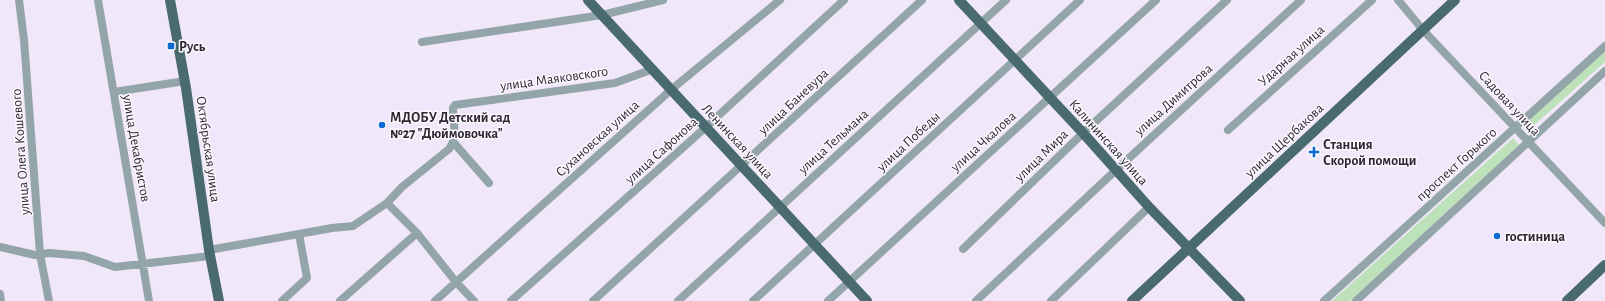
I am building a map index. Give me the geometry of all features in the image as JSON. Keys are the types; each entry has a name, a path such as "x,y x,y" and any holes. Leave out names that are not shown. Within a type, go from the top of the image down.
{"main road":[{"name":"Октябрьская улица","path":"170,0 185,81 209,253 219,301"},
{"name":"Ленинская улица","path":"588,0 672,88 741,166 816,244 867,301"},
{"name":"Калининская улица","path":"959,0 1083,133 1149,207 1240,301"},
{"name":"улица Щербакова","path":"1132,301 1455,0"},
{"path":"1567,301 1605,265"}],"street":[{"name":"улица Олега Кошевого","path":"19,0 24,40 40,254 48,301"},
{"name":"улица Декабристов","path":"98,0 148,301"},
{"path":"422,42 602,14 642,3 663,0"},
{"name":"Сухановская улица","path":"435,301 672,88 780,0"},
{"name":"улица Сафонова","path":"511,301 706,127 844,0"},
{"name":"улица Баневура","path":"593,301 922,0"},
{"name":"улица Тельмана","path":"678,301 1006,0"},
{"name":"улица Победы","path":"753,301 1080,0"},
{"name":"улица Чкалова","path":"828,301 1156,0"},
{"name":"улица Мира","path":"963,249 1083,133 1227,0"},
{"name":"улица Димитрова","path":"976,301 1301,0"},
{"name":"Ударная улица","path":"1228,130 1372,0"},
{"name":"Садовая улица","path":"1398,0 1423,30 1605,223"},
{"name":"проспект Горького","path":"1324,301 1605,46"},
{"name":"улица Маяковского","path":"454,143 455,128 453,108 455,105 615,83 653,69"},
{"path":"1356,301 1605,71"},
{"path":"114,92 185,81"},
{"path":"0,247 31,255 48,253 84,256 115,267 209,253 298,234 354,226 387,203 402,187 449,149 454,143 489,183"},
{"path":"387,203 417,233 456,282 474,301"},
{"path":"1051,301 1149,207"},
{"path":"340,301 417,233"},
{"path":"282,301 307,278 298,234"},
{"path":"0,294 1,301"}],"green space":[{"path":"1605,50 1605,62 1531,128 1525,124"},
{"path":"1513,138 1519,145 1350,301 1332,301"}],"place":[{"name":"Русь","path":"171,46"},
{"name":"МДОБУ Детский сад №27 \"Дюймовочка\"","path":"382,125"},
{"name":"Станция Скорой помощи","path":"1314,152"},
{"name":"гостиница","path":"1497,236"}]}
